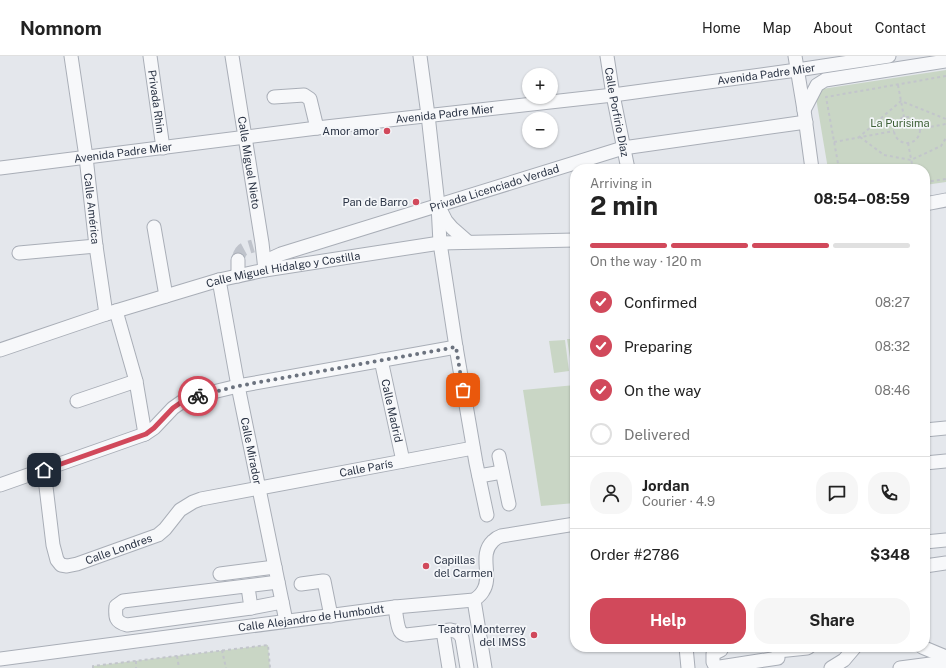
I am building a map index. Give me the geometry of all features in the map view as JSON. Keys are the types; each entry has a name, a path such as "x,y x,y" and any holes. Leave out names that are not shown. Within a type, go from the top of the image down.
{"street":[{"name":"Calle América","path":"74,56 96,246 111,313 136,381 146,434"},
{"name":"Privada Rhin","path":"150,56 163,148"},
{"name":"Calle Miguel Nieto","path":"232,56 245,137 257,244 266,270"},
{"path":"420,56 438,205 440,243 473,448 487,516"},
{"name":"Calle Porfirio Díaz","path":"608,56 613,95 627,164"},
{"path":"795,56 811,164"},
{"name":"Avenida Padre Mier","path":"0,168 317,128 613,95 889,56"},
{"path":"805,116 817,85 825,80 946,61"},
{"path":"274,97 304,96 310,99 317,128"},
{"name":"Privada Licenciado Verdad","path":"573,164 623,148 805,116"},
{"name":"Privada Licenciado Verdad","path":"266,270 270,259 281,254 570,165"},
{"path":"930,203 946,200"},
{"path":"438,205 446,221 468,242"},
{"path":"154,227 166,296"},
{"name":"Calle Miguel Hidalgo y Costilla","path":"0,350 111,313 219,280 266,270 440,243 570,240"},
{"path":"19,253 96,246"},
{"path":"238,260 238,276"},
{"name":"Calle Mirador","path":"219,280 238,386 286,621"},
{"path":"0,485 146,434 154,428 173,408 192,397 238,386 456,347"},
{"name":"Calle Madrid","path":"381,360 403,461"},
{"path":"77,401 136,381"},
{"path":"930,430 946,428"},
{"name":"Calle París","path":"259,488 473,448"},
{"path":"499,456 509,504"},
{"path":"930,463 946,461"},
{"name":"Calle Londres","path":"44,470 54,545 58,560 62,565 67,566 77,564 158,534 165,529 180,510 193,502 259,488"},
{"path":"479,476 502,472"},
{"path":"484,668 474,600 484,590 486,582 486,555 488,548 493,540 501,536 570,525"},
{"path":"930,542 946,540"},
{"path":"930,565 946,563"},
{"path":"220,574 275,567"},
{"path":"301,584 324,581 331,616"},
{"path":"278,582 248,587 122,601 116,606 116,620 120,624 127,625 251,608 282,602"},
{"path":"248,587 251,608"},
{"name":"Calle Alejandro de Humboldt","path":"0,657 394,607 474,600"},
{"path":"394,607 398,627 400,631 406,635 443,631 455,631 460,633 468,668"},
{"path":"443,631 449,668"},
{"path":"930,650 946,657"},
{"path":"686,652 688,668"},
{"path":"716,652 713,654 713,662 715,666 720,667 792,652"},
{"path":"831,668 844,660 851,652"},
{"path":"900,668 946,662"}],"path":[{"path":"838,164 826,97 946,76"},
{"path":"898,85 904,118"},
{"path":"901,101 946,119"},
{"path":"859,137 901,101"},
{"path":"911,118 917,123 919,129 916,139 908,142 900,141 897,138 894,127 899,120 911,118"},
{"path":"919,129 946,124"},
{"path":"834,142 894,131"},
{"path":"859,137 884,156 911,160 941,146 946,138"},
{"path":"908,142 912,164"},
{"path":"930,181 946,179"},
{"path":"93,668 93,666 268,645 270,668"},
{"path":"222,650 226,668"},
{"path":"177,656 179,668"},
{"path":"136,661 136,668"}],"green space":[{"name":"La Purisima","path":"946,70 946,182 930,184 930,164 827,164 816,98 822,89"},
{"path":"567,339 570,339 570,358"},
{"path":"565,340 569,371 554,373 549,341"},
{"path":"570,385 570,503 541,506 523,390"},
{"path":"268,645 270,668 93,668 93,666"}],"tunnel":[{"path":"238,260 242,250 253,246"}],"way so far":[{"path":"198,396 238,386 456,347 463,390"}],"place":[{"name":"Amor amor","path":"387,131"},
{"name":"Pan de Barro","path":"416,202"},
{"name":"Capillas del Carmen","path":"426,566"},
{"name":"Teatro Monterrey del IMSS","path":"534,635"}],"route":[{"path":"44,470 146,434 154,428 173,408 183,401 198,396"}]}
